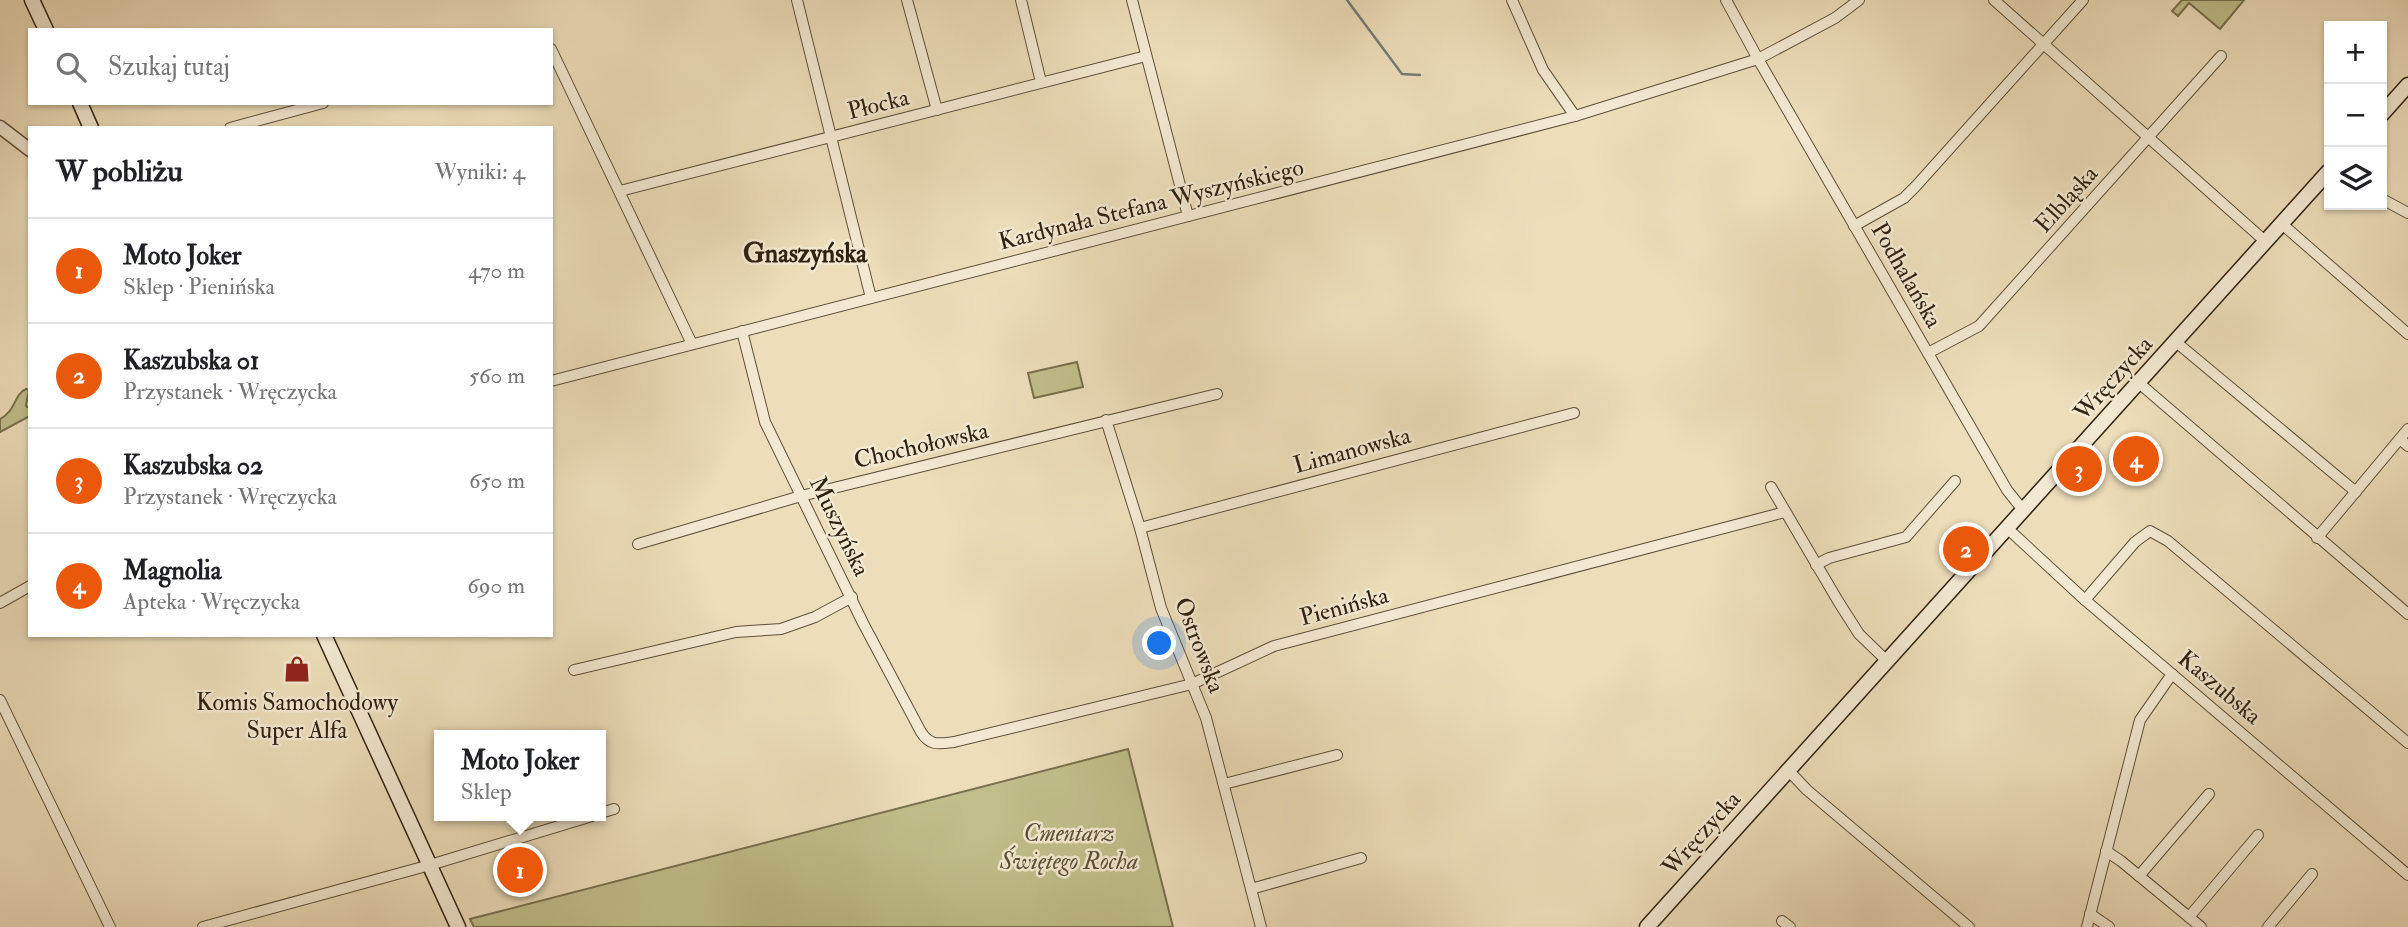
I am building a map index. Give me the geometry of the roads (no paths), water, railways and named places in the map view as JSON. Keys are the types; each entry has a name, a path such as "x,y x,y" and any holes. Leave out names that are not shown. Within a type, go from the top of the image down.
{"main road":[{"path":"32,0 45,28"},
{"path":"2387,108 2405,88"},
{"path":"81,105 90,126"},
{"name":"Wręczycka","path":"1647,927 2324,177"},
{"path":"325,637 458,927"}],"street":[{"path":"797,0 871,298"},
{"path":"907,0 937,110"},
{"path":"1021,0 1041,82"},
{"path":"1132,0 1188,216"},
{"path":"1512,0 1544,69 1575,116"},
{"name":"Podhalańska","path":"1726,0 2007,490 2023,510"},
{"name":"Kardynała Stefana Wyszyńskiego","path":"553,380 1575,116 1758,60 1835,18 1859,0"},
{"path":"1994,0 2266,242"},
{"path":"1854,226 1904,198 2084,0"},
{"path":"553,52 692,344"},
{"name":"Elbląska","path":"1928,354 1979,326 2221,55"},
{"name":"Płocka","path":"620,191 1146,56"},
{"path":"237,126 315,105"},
{"path":"0,127 28,148"},
{"path":"2387,202 2408,213"},
{"path":"2282,224 2408,334"},
{"name":"Muszyńska","path":"742,331 765,422 920,732"},
{"path":"2176,342 2356,492"},
{"path":"2138,383 2408,614"},
{"name":"Chochołowska","path":"638,544 801,496 1216,394"},
{"name":"Limanowska","path":"1140,528 1574,414"},
{"name":"Ostrowska","path":"1106,420 1140,528 1161,608 1206,718 1262,927"},
{"path":"2317,538 2404,442 2408,429"},
{"path":"1816,565 1829,558 1906,537 1955,481"},
{"path":"1771,487 1859,634 1888,662"},
{"name":"Pienińska","path":"920,732 926,740 934,744 954,742 1192,684 1275,646 1786,512"},
{"name":"Kaszubska","path":"2007,528 2085,600 2408,875"},
{"path":"2085,600 2135,542 2150,531 2168,541 2408,743"},
{"path":"0,603 28,587"},
{"path":"574,670 736,632 781,629 815,617 852,597"},
{"path":"2087,927 2140,720 2172,674"},
{"path":"0,700 110,927"},
{"path":"1224,784 1337,755"},
{"path":"1788,770 1807,790 1969,927"},
{"path":"2139,876 2209,794"},
{"path":"606,811 614,809"},
{"path":"203,927 430,865 575,821"},
{"path":"2189,917 2258,835"},
{"path":"2106,851 2201,927"},
{"path":"1251,889 1361,858"},
{"path":"2267,927 2312,874"},
{"path":"2090,914 2109,927"}],"waterway":[{"path":"1347,0 1402,74 1420,75"}],"place":[{"name":"Magnolia","path":"2136,459"},
{"name":"Kaszubska 02","path":"2079,469"},
{"name":"Kaszubska 01","path":"1966,549"},
{"name":"Komis Samochodowy Super Alfa","path":"297,669"},
{"name":"Moto Joker","path":"520,870"}],"district":[{"name":"Gnaszyńska","path":"805,253"}],"park label":[{"name":"Cmentarz Świętego Rocha","path":"1069,847"}]}
